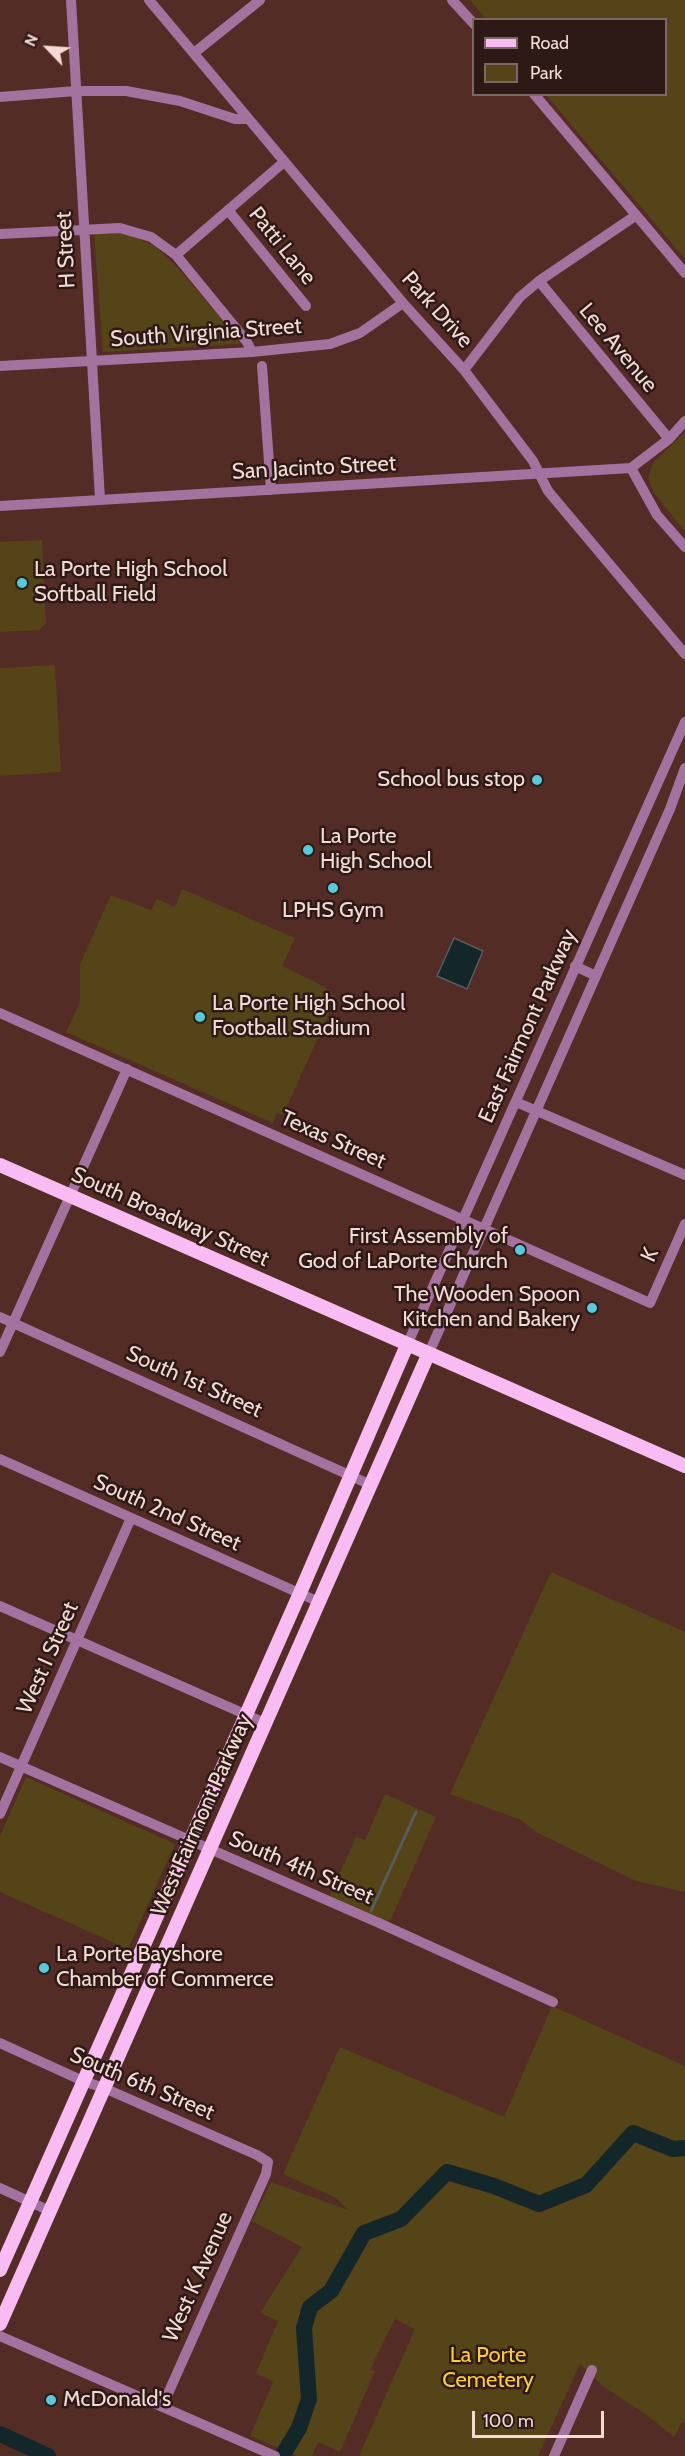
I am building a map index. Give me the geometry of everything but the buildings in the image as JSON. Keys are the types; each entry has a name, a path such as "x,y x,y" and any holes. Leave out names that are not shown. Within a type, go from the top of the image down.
{"main road":[{"name":"South Broadway Street","path":"0,1164 70,1197 685,1466"},
{"name":"West Fairmont Parkway","path":"0,2270 300,1593 407,1345"},
{"name":"West Fairmont Parkway","path":"0,2324 428,1354"},
{"path":"377,1414 398,1423"},
{"path":"136,1961 157,1969"}],"street":[{"name":"H Street","path":"71,0 100,499"},
{"name":"Park Drive","path":"149,0 403,303 464,370 533,461 548,491 685,654"},
{"path":"194,53 260,0"},
{"path":"452,0 472,22"},
{"path":"0,97 76,91 126,91 180,100 235,119 248,118"},
{"path":"536,96 685,273"},
{"path":"176,255 284,162"},
{"name":"Patti Lane","path":"228,210 306,306"},
{"path":"464,370 507,312 539,281 635,216"},
{"path":"0,234 84,228 131,229 151,237 176,255 246,341 252,352"},
{"name":"Lee Avenue","path":"539,281 669,439"},
{"name":"South Virginia Street","path":"0,366 252,352 330,344 360,333 403,303"},
{"path":"262,366 272,490"},
{"path":"685,421 669,439 631,468 657,516 685,547"},
{"name":"San Jacinto Street","path":"0,506 631,468"},
{"name":"East Fairmont Parkway","path":"407,1345 685,722"},
{"name":"East Fairmont Parkway","path":"428,1354 670,809 685,768"},
{"path":"575,966 596,976"},
{"name":"Texas Street","path":"0,1013 485,1227 650,1303"},
{"path":"0,1352 127,1069"},
{"path":"516,1102 685,1174"},
{"name":"K","path":"650,1303 685,1224"},
{"name":"South 1st Street","path":"0,1317 371,1485"},
{"name":"South 2nd Street","path":"0,1459 319,1602"},
{"name":"West I Street","path":"0,1814 131,1518"},
{"path":"0,1606 265,1723"},
{"name":"South 4th Street","path":"0,1757 553,2002"},
{"name":"South 6th Street","path":"0,2043 257,2155 268,2162"},
{"name":"West K Avenue","path":"162,2407 266,2174 268,2162"},
{"path":"0,2188 50,2211"},
{"path":"0,2336 275,2456"},
{"path":"554,2456 592,2370"}],"green space":[{"path":"470,0 685,0 685,259 547,96 667,96 667,18 485,18"},
{"path":"115,232 133,236 156,247 177,267 240,344 103,352 94,234"},
{"path":"685,432 685,532 654,493 648,478 653,463"},
{"name":"La Porte High School Softball Field","path":"42,540 46,623 39,630 0,632 0,542"},
{"path":"55,665 61,772 0,776 0,668"},
{"name":"La Porte High School Football Stadium","path":"182,889 295,938 282,966 325,987 336,998 283,1115 277,1113 273,1123 66,1032 80,1002 80,964 111,895 151,910 157,899 175,907"},
{"path":"551,1572 685,1632 685,1892 636,1881 536,1832 521,1820 450,1794"},
{"path":"26,1777 175,1844 128,1949 0,1892 0,1836"},
{"path":"385,1794 436,1817 391,1919 386,1922 333,1899 330,1895 356,1837 365,1840"},
{"name":"La Porte Cemetery","path":"552,2006 685,2066 685,2423 682,2422 674,2437 644,2413 604,2387 580,2364 538,2456 359,2456 415,2329 395,2319 370,2370 375,2371 340,2452 318,2442 312,2456 297,2456 250,2436 273,2382 256,2373 278,2321 260,2313 302,2247 252,2221 271,2182 348,2210 336,2198 283,2174 340,2047 504,2117"}],"water":[{"path":"454,938 483,951 467,989 437,976"}],"waterway":[{"path":"371,1911 416,1812"},
{"path":"282,2456 299,2428 309,2399 304,2328 310,2307 331,2291 364,2233 401,2219 447,2172 494,2186 539,2204 586,2185 633,2133 673,2149 685,2148"},
{"path":"0,2434 48,2456"}],"place":[{"name":"La Porte High School Softball Field","path":"22,583"},
{"name":"School bus stop","path":"537,780"},
{"name":"La Porte High School","path":"308,850"},
{"name":"LPHS Gym","path":"333,888"},
{"name":"La Porte High School Football Stadium","path":"200,1017"},
{"name":"First Assembly of God of LaPorte Church","path":"520,1250"},
{"name":"The Wooden Spoon Kitchen and Bakery","path":"592,1308"},
{"name":"La Porte Bayshore Chamber of Commerce","path":"44,1968"},
{"name":"McDonald's","path":"51,2400"}]}
